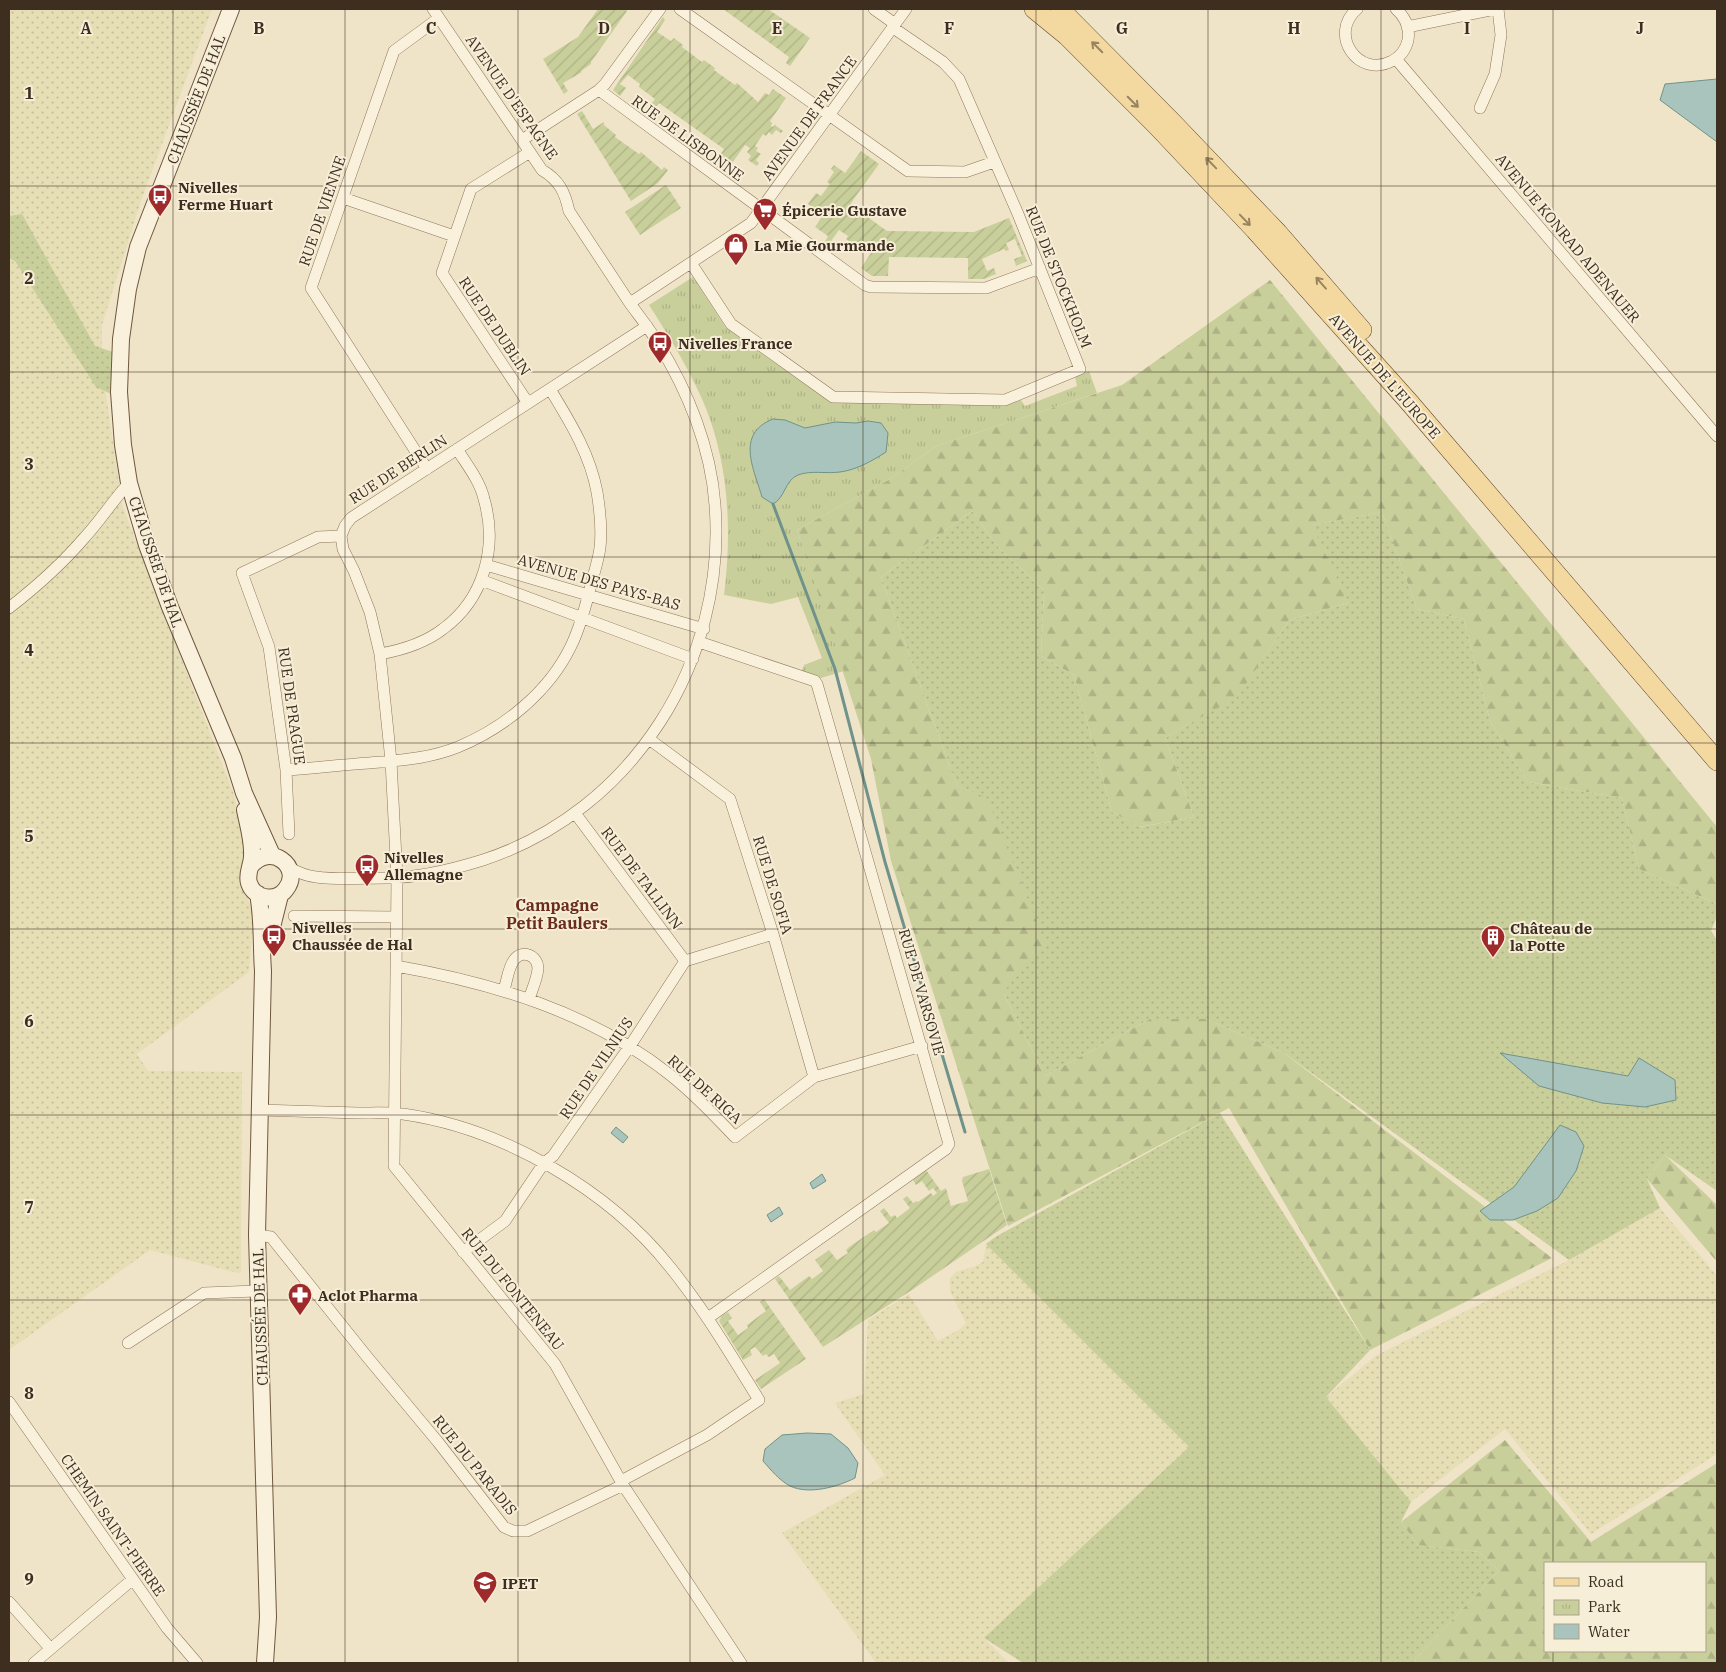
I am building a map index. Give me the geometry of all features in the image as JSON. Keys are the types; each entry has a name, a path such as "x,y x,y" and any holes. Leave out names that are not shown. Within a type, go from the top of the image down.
{"main road":[{"name":"CHAUSSÉE DE HAL","path":"231,9 138,247 128,289 121,339 119,392 123,446 129,483 147,545 170,608 233,758 244,792 272,855 283,861 288,867 290,875 290,882 283,892 263,971"},
{"name":"AVENUE DE L'EUROPE","path":"1034,9 1067,36 1255,230 1415,409 1717,762"},
{"name":"AVENUE DE L'EUROPE","path":"1060,9 1278,233 1599,604 1717,745"},
{"name":"CHAUSSÉE DE HAL","path":"244,792 244,806 250,830 252,857 248,874 249,882 252,889 258,894 262,914 261,949 263,971 257,1234 268,1618 265,1663"},
{"path":"250,867 262,857 272,855"},
{"path":"258,894 273,898 283,892"}],"street":[{"path":"522,140 599,90 660,9"},
{"path":"680,9 908,171 965,172 994,162"},
{"name":"RUE DE STOCKHOLM","path":"692,262 731,324 833,397 1005,400 1080,369 1040,268 959,79 943,62 874,9"},
{"name":"AVENUE DE FRANCE","path":"630,303 751,224 906,9"},
{"path":"1357,9 1345,13 1345,39 1349,49 1356,58 1365,63 1376,65 1387,64 1396,59 1403,51 1407,42 1407,26 1401,13 1396,9"},
{"path":"1407,26 1497,9 1501,35 1495,74 1480,108"},
{"name":"AVENUE D'ESPAGNE","path":"316,877 397,878 456,869 524,844 575,813 622,772 649,738 676,694 693,659 704,628 712,592 716,544 715,503 704,446 684,389 647,326 569,211 566,196 553,176 542,170 436,14"},
{"name":"RUE DE VIENNE","path":"427,469 311,288 394,51 436,14"},
{"name":"AVENUE KONRAD ADENAUER","path":"1396,59 1717,436"},
{"name":"RUE DE LISBONNE","path":"599,90 865,285 871,287 986,288 1040,268"},
{"name":"RUE DE DUBLIN","path":"528,403 442,273 471,189 530,152"},
{"path":"343,198 454,236"},
{"name":"RUE DE BERLIN","path":"341,536 351,518 647,326"},
{"path":"286,770 420,758 456,747 483,735 506,721 534,696 554,674 571,646 582,618 600,549 600,524 596,492 584,450 550,389"},
{"path":"380,654 411,646 444,629 467,606 481,580 490,546 490,523 484,497 474,476 457,449"},
{"path":"9,608 81,542 114,498 129,483"},
{"path":"341,536 343,549 370,612 380,654 392,761 397,878"},
{"name":"RUE DE PRAGUE","path":"289,834 286,770 269,647 242,573 318,538 341,536"},
{"name":"AVENUE DES PAYS-BAS","path":"486,565 704,628"},
{"path":"481,580 693,659"},
{"name":"RUE DE VARSOVIE","path":"699,642 815,681 817,684 949,1144 946,1149 708,1318"},
{"name":"RUE DE SOFIA","path":"649,738 730,799 773,934 814,1077"},
{"name":"RUE DE TALLINN","path":"575,813 685,960"},
{"path":"288,867 300,873 316,877"},
{"path":"283,892 296,883 316,877"},
{"name":"RUE DU FONTENEAU","path":"397,878 394,1166 555,1364 622,1483"},
{"path":"294,916 396,917"},
{"path":"685,960 773,934"},
{"path":"504,990 513,961 518,956 525,954 531,956 536,961 538,969 529,999"},
{"name":"RUE DE VILNIUS","path":"463,1252 505,1221 544,1163 553,1156 630,1046 685,960"},
{"path":"396,966 470,980 504,990 590,1025 630,1046"},
{"name":"RUE DE RIGA","path":"630,1046 669,1074 735,1137 814,1077 922,1046"},
{"path":"259,1110 394,1114 424,1118 478,1133 544,1163 576,1183 630,1224 670,1266 708,1318"},
{"name":"RUE DU PARADIS","path":"257,1234 271,1236 438,1442 504,1527 513,1531 527,1531 622,1483 707,1434 759,1400 708,1318"},
{"path":"128,1342 204,1293 258,1291"},
{"name":"CHEMIN SAINT-PIERRE","path":"9,1402 167,1628 197,1663"},
{"path":"622,1483 741,1663"},
{"path":"34,1663 133,1579"},
{"path":"9,1602 50,1648"}],"shaded area":[{"path":"9,9 212,9 141,201 102,325 102,367 122,505 234,795 247,855 240,877 243,889 254,912 249,972 137,1054 148,1071 242,1072 241,1273 150,1250 9,1350"},
{"path":"1660,1208 1717,1276 1717,1454 1591,1534 1505,1429 1411,1502 1326,1397 1377,1355 1569,1260"},
{"path":"997,1236 1107,1365 1189,1447 984,1638 1009,1663 876,1663 782,1533 885,1475 835,1403 864,1394 868,1320 909,1294 938,1341 960,1329 966,1323 950,1291 950,1278 956,1272 983,1262 986,1244"}],"green space":[{"path":"598,9 625,9 627,11 591,64 582,72 563,83 568,91 564,94 543,59 578,37"},
{"path":"723,9 768,9 810,38 790,66 786,63 789,57"},
{"path":"663,17 665,20 657,32 671,41 674,38 683,45 682,47 702,62 704,60 715,68 714,70 735,85 737,83 758,102 765,93 769,95 773,89 786,98 770,121 772,123 771,126 775,125 783,131 781,133 776,130 772,135 769,132 766,136 763,134 755,146 758,148 756,151 761,154 756,160 759,163 757,166 748,160 751,156 747,152 750,148 745,145 725,173 714,164 724,149 659,103 653,110 649,107 655,99 639,87 640,84 628,75 620,84 626,88 620,96 613,90"},
{"path":"582,111 593,129 604,122 604,125 616,135 615,137 639,154 641,152 662,170 664,167 668,170 658,183 631,201 577,114"},
{"path":"861,151 879,164 851,203 852,206 887,231 974,232 1009,218 1027,261 1016,266 1014,259 1022,256 1015,239 1006,243 1009,250 1006,251 1004,249 982,259 987,271 994,268 996,274 984,279 968,279 968,258 889,257 888,276 872,276 861,268 871,253 858,243 856,246 846,239 848,236 839,230 829,244 825,242 828,236 815,227 823,215 808,204 816,193 821,196 830,184 827,182 834,172 831,169 834,165 845,173"},
{"path":"666,185 681,208 640,235 625,212"},
{"path":"22,214 95,346 113,352 111,394 96,387 15,261 9,258 9,216"},
{"path":"693,277 726,328 831,402 1007,405 1021,400 1025,406 1077,386 1075,377 1089,371 1097,393 936,446 890,479 797,530 844,671 821,678 801,672 804,665 822,658 798,597 771,604 724,595 728,523 724,475 713,428 693,380 649,305"},
{"path":"1270,280 1717,827 1717,904 1639,869 1622,798 1528,782 1490,721 1464,619 1417,609 1382,512 1312,525 1348,603 1289,620 1238,696 1165,738 1194,817 1139,827 1112,812 1074,675 1041,656 1044,590 999,548 972,511 881,577 957,786 987,798 1045,943 1003,992 1045,1076 1150,1019 1206,1019 1284,1053 1552,1258 1370,1350 1229,1108 1008,1226 891,861 871,759 797,530 890,479 936,446 1122,385"},
{"path":"972,511 999,548 1044,590 1041,656 1074,675 1112,812 1140,827 1194,817 1165,738 1238,695 1289,620 1348,603 1311,525 1382,512 1417,609 1464,619 1490,721 1528,782 1622,798 1639,869 1717,904 1717,916 1711,931 1717,940 1717,1191 1665,1155 1647,1179 1660,1208 1569,1260 1284,1053 1206,1019 1150,1019 1045,1076 1003,992 987,799 957,786 881,577"},
{"path":"1220,1113 1370,1350 1326,1397 1411,1502 1401,1522 1418,1545 1479,1552 1499,1571 1415,1659 1416,1663 1023,1663 984,1638 1189,1447 986,1244 997,1236"},
{"path":"1665,1155 1717,1205 1717,1262 1647,1179"},
{"path":"989,1169 1007,1225 912,1290 823,1347 775,1279 779,1276 790,1290 809,1276 812,1279 823,1271 815,1260 829,1250 837,1260 848,1253 846,1250 849,1247 874,1230 876,1232 889,1223 880,1211 884,1208 891,1217 895,1215 897,1218 910,1208 903,1199 907,1196 913,1203 918,1202 931,1193 933,1196 937,1193 933,1188 929,1191 922,1181 916,1185 913,1180 926,1170 941,1191 946,1188 951,1206 968,1201 962,1181 963,1177"},
{"path":"764,1299 806,1359 761,1389 755,1380 780,1363 774,1354 769,1357 766,1354 763,1356 755,1347 750,1350 752,1355 743,1360 719,1321 728,1312 732,1318 728,1321 738,1335 748,1328 747,1325 766,1311 760,1302"},
{"path":"1505,1440 1591,1542 1717,1463 1717,1663 1416,1663 1415,1659 1499,1571 1479,1552 1418,1545 1401,1522"}],"water":[{"path":"1717,79 1717,142 1660,100 1665,84"},
{"path":"773,419 785,420 805,428 835,422 856,423 868,421 881,423 888,433 886,452 864,465 846,471 798,475 790,481 780,498 773,504 762,497 750,453 754,434 761,426"},
{"path":"1500,1053 1628,1076 1639,1058 1675,1080 1676,1100 1645,1107 1602,1103 1539,1086"},
{"path":"1560,1125 1576,1132 1584,1146 1576,1171 1558,1198 1537,1211 1513,1220 1490,1220 1480,1211 1514,1187"},
{"path":"616,1127 628,1137 623,1143 611,1133"},
{"path":"822,1174 826,1181 813,1189 810,1183"},
{"path":"779,1207 783,1214 771,1222 767,1215"},
{"path":"831,1434 848,1448 858,1463 855,1478 823,1489 806,1490 790,1486 775,1475 763,1461 765,1449 782,1435"}],"waterway":[{"path":"773,504 835,669 885,862 965,1132"}],"place":[{"name":"Nivelles Ferme Huart","path":"160,217"},
{"name":"Épicerie Gustave","path":"765,231"},
{"name":"La Mie Gourmande","path":"736,266"},
{"name":"Nivelles France","path":"660,364"},
{"name":"Nivelles Allemagne","path":"367,887"},
{"name":"Nivelles Chaussée de Hal","path":"274,957"},
{"name":"Château de la Potte","path":"1493,958"},
{"name":"Aclot Pharma","path":"300,1316"},
{"name":"IPET","path":"485,1604"}],"district":[{"name":"Campagne Petit Baulers","path":"557,914"}]}
